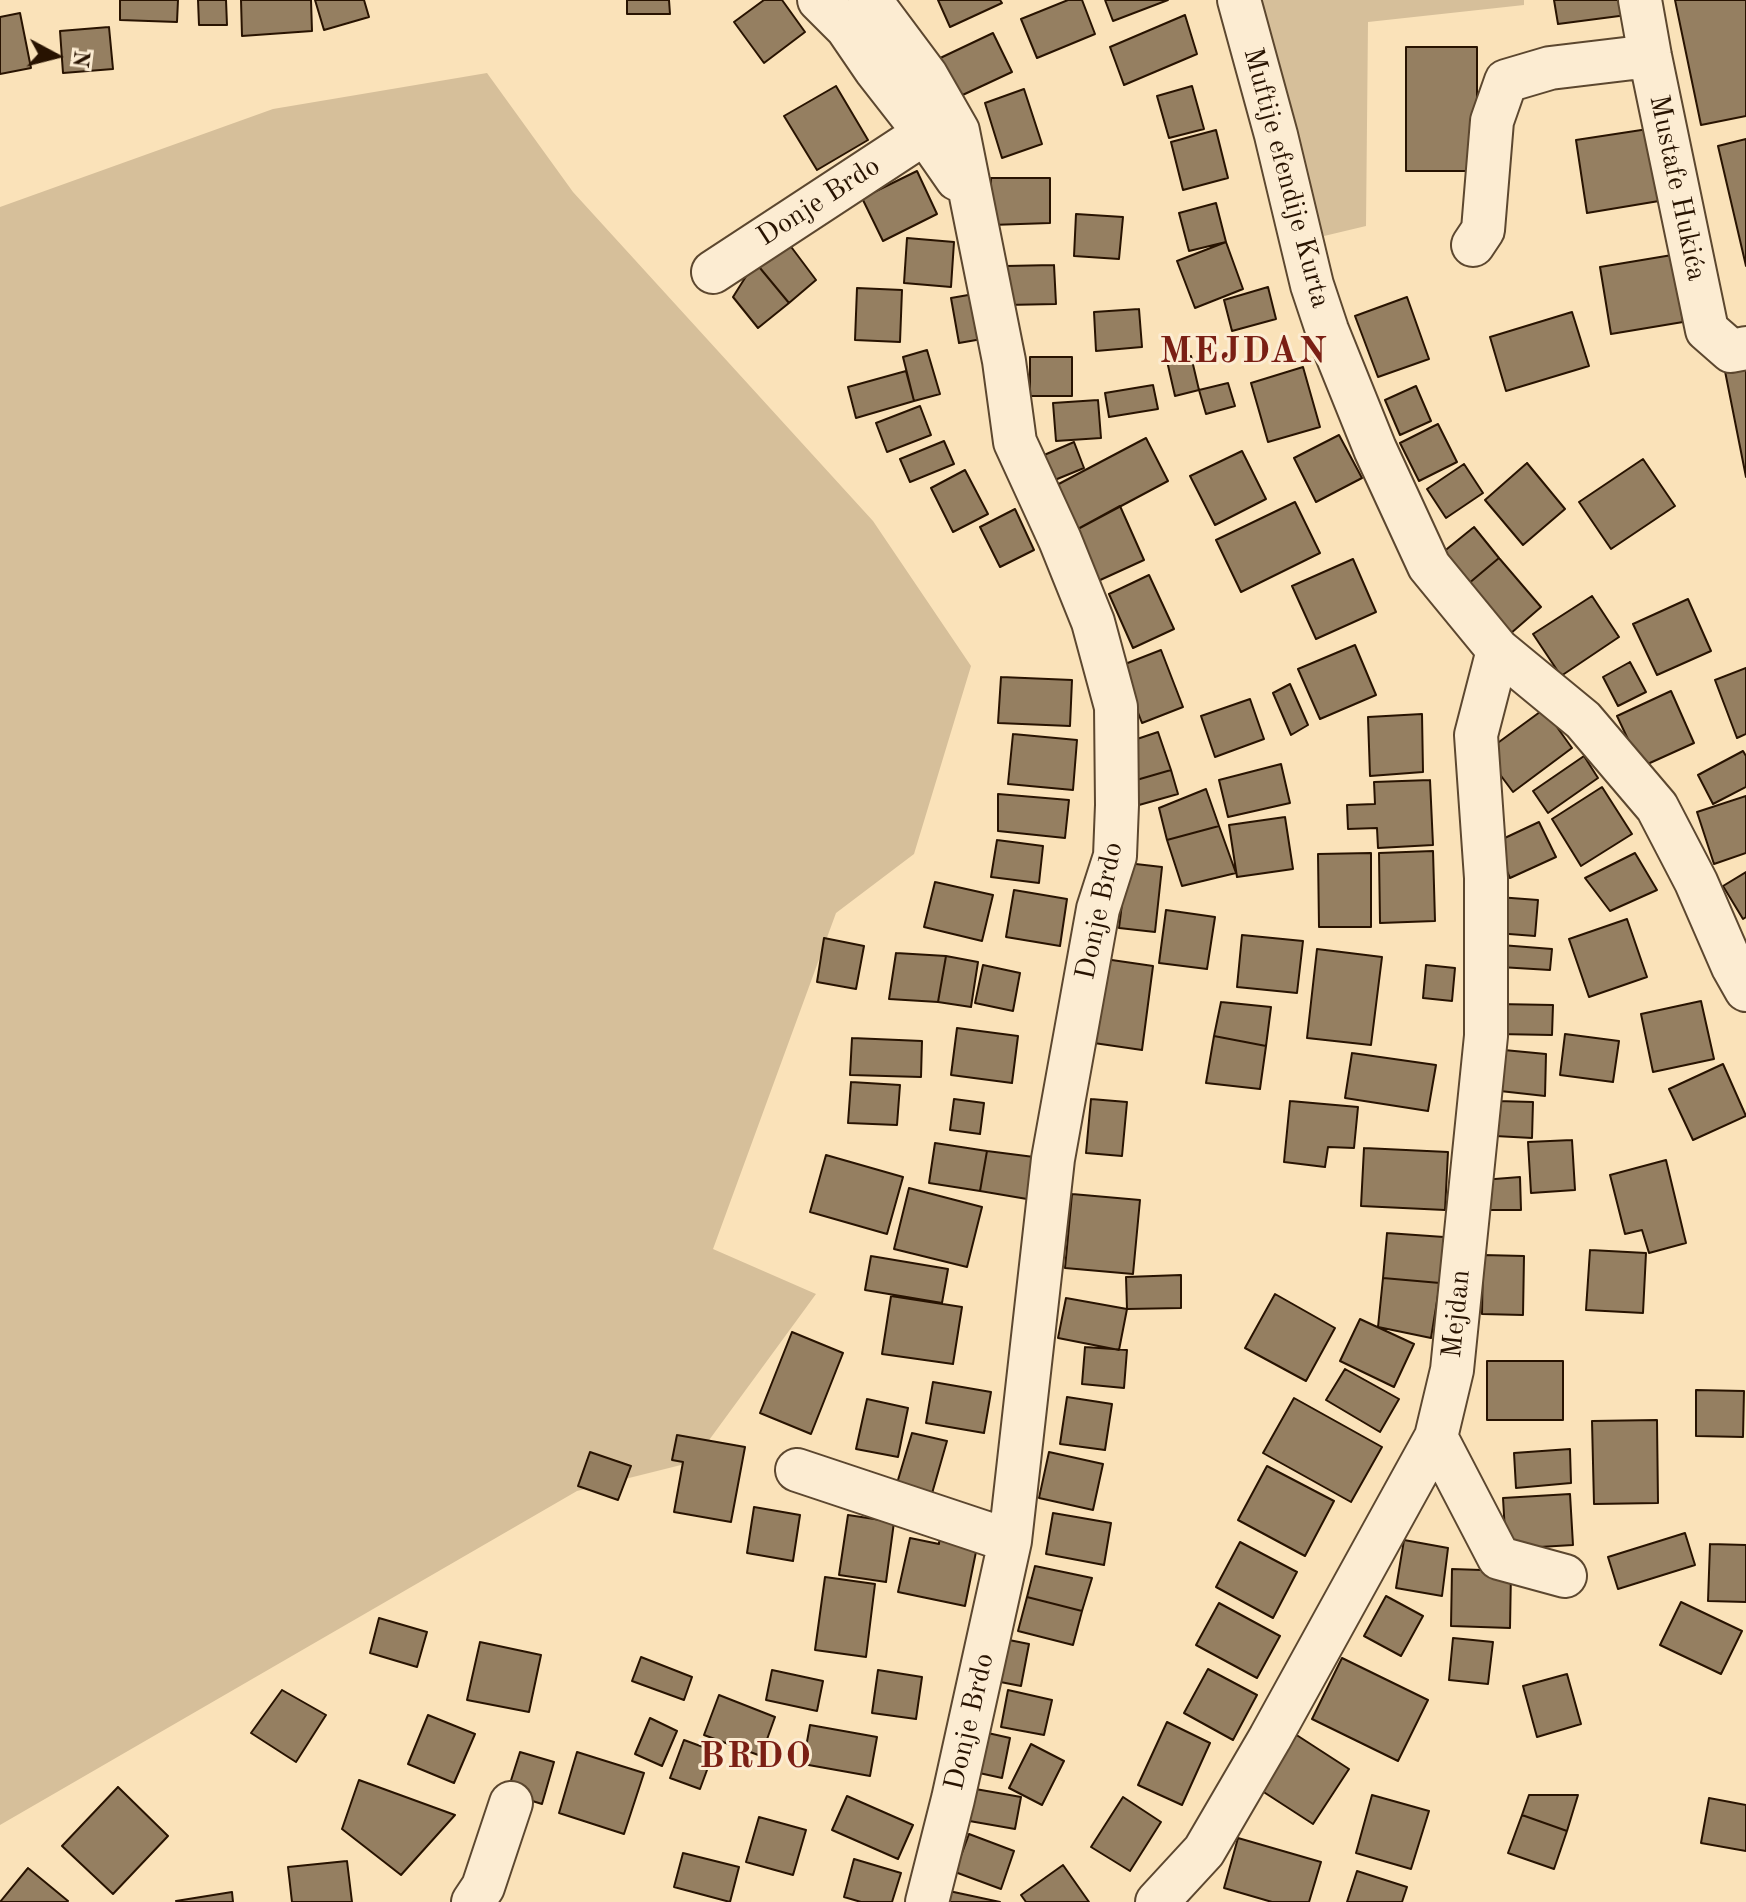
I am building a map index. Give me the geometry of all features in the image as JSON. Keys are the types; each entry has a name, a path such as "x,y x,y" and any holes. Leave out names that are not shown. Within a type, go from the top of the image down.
{"street":[{"name":"Donje Brdo","path":"819,0 847,28 973,203"},
{"name":"Donje Brdo","path":"870,0 926,75 958,131 1004,361 1015,442 1093,622 1116,707 1115,856 1098,909 1053,1159 1010,1541 927,1902"},
{"name":"Muftije efendije Kurta","path":"1239,0 1312,285 1375,449 1429,566 1498,650 1583,720 1657,807 1746,990"},
{"name":"Mustafe Hukića","path":"1640,0 1707,330 1731,351 1746,348"},
{"path":"1473,245 1483,230 1492,121 1506,81 1550,68 1650,56"},
{"name":"Donje Brdo","path":"713,272 925,133"},
{"name":"Mejdan","path":"1157,1902 1204,1851 1436,1437 1452,1370 1486,1036 1486,878 1476,735 1498,650"},
{"path":"1436,1437 1499,1558 1565,1576"},
{"path":"797,1470 1010,1541"},
{"path":"473,1902 483,1887 511,1803"}],"shaded area":[{"path":"1241,0 1524,0 1524,5 1368,22 1366,226 1324,236"},
{"path":"487,73 573,192 873,521 971,666 914,854 836,913 713,1249 816,1294 693,1462 577,1491 0,1825 0,207 273,109"}],"building":[{"path":"120,0 178,0 177,22 120,20"},
{"path":"198,0 226,0 227,25 199,25"},
{"path":"241,0 311,0 312,31 242,36"},
{"path":"315,0 364,0 369,17 324,30"},
{"path":"627,0 669,0 670,14 627,14"},
{"path":"764,0 782,0 805,32 764,63 734,22"},
{"path":"938,0 1000,0 1002,3 950,27"},
{"path":"1068,0 1082,0 1095,34 1037,58 1021,19"},
{"path":"1105,0 1168,0 1113,21"},
{"path":"1554,0 1625,0 1627,15 1558,24"},
{"path":"1675,0 1746,0 1746,116 1701,125"},
{"path":"20,13 31,68 0,74 0,17"},
{"path":"1185,15 1197,54 1124,85 1110,47"},
{"path":"109,27 113,69 63,73 60,31"},
{"path":"993,33 1012,72 954,99 936,60"},
{"path":"1406,47 1477,47 1477,171 1406,171"},
{"path":"836,86 868,140 817,170 784,116"},
{"path":"1192,86 1204,129 1169,138 1157,96"},
{"path":"1024,89 1042,144 1002,158 985,103"},
{"path":"1648,129 1659,201 1587,213 1576,140"},
{"path":"1216,130 1228,178 1183,190 1171,142"},
{"path":"1746,139 1746,266 1718,146"},
{"path":"917,171 937,214 883,241 862,198"},
{"path":"991,178 1050,178 1050,223 991,225"},
{"path":"1216,203 1226,242 1189,251 1179,213"},
{"path":"1076,214 1123,217 1119,259 1074,256"},
{"path":"907,238 954,242 951,287 904,283"},
{"path":"786,240 816,280 789,303 755,262"},
{"path":"1226,242 1243,289 1195,308 1177,261"},
{"path":"1672,255 1683,322 1611,334 1600,267"},
{"path":"755,262 789,303 758,328 733,297"},
{"path":"1054,265 1056,304 1005,305 1006,266"},
{"path":"1268,287 1276,319 1232,331 1224,300"},
{"path":"857,288 902,290 900,342 855,340"},
{"path":"974,294 982,339 959,343 951,298"},
{"path":"1407,297 1429,359 1378,377 1355,316"},
{"path":"1139,309 1142,347 1096,351 1094,312"},
{"path":"1572,312 1589,366 1506,391 1490,337"},
{"path":"927,350 940,394 914,401 903,357"},
{"path":"1191,356 1199,390 1175,396 1167,361"},
{"path":"1030,357 1072,357 1072,396 1030,396"},
{"path":"1746,357 1746,477 1723,361"},
{"path":"1303,367 1320,427 1268,442 1251,383"},
{"path":"906,371 914,401 856,418 848,387"},
{"path":"1228,383 1235,406 1206,414 1199,390"},
{"path":"1153,385 1158,409 1109,417 1105,393"},
{"path":"1416,386 1431,421 1400,435 1385,400"},
{"path":"1098,400 1101,438 1056,441 1053,403"},
{"path":"920,406 931,435 887,452 876,423"},
{"path":"1438,424 1457,462 1419,481 1400,443"},
{"path":"1339,435 1362,478 1316,502 1294,458"},
{"path":"1146,438 1168,481 1076,530 1053,487"},
{"path":"944,441 954,464 910,482 900,459"},
{"path":"1074,442 1084,468 1045,484 1035,459"},
{"path":"1242,451 1266,499 1215,525 1190,476"},
{"path":"1643,459 1675,506 1611,549 1579,502"},
{"path":"1527,463 1565,509 1523,545 1485,500"},
{"path":"1464,464 1483,493 1446,518 1427,489"},
{"path":"965,470 988,514 953,532 931,488"},
{"path":"1295,502 1320,553 1241,592 1216,540"},
{"path":"1120,506 1144,560 1098,581 1076,530"},
{"path":"1015,509 1034,550 1000,567 980,527"},
{"path":"1474,527 1499,558 1468,584 1442,553"},
{"path":"1499,558 1541,607 1510,634 1468,584"},
{"path":"1353,559 1376,612 1316,639 1292,586"},
{"path":"1149,575 1174,629 1133,648 1109,594"},
{"path":"1592,596 1619,637 1561,676 1533,634"},
{"path":"1688,599 1711,651 1657,675 1633,624"},
{"path":"1355,645 1376,695 1320,719 1298,669"},
{"path":"1161,650 1183,707 1142,723 1120,666"},
{"path":"1630,662 1646,692 1618,706 1603,677"},
{"path":"1746,668 1746,734 1737,738 1715,680"},
{"path":"1001,677 1072,680 1070,726 998,723"},
{"path":"1290,684 1308,725 1291,735 1273,693"},
{"path":"1671,691 1694,743 1641,767 1617,716"},
{"path":"1250,699 1264,739 1215,757 1201,716"},
{"path":"1544,709 1572,748 1513,792 1484,753"},
{"path":"1422,714 1423,772 1370,776 1368,717"},
{"path":"1158,732 1171,770 1133,781 1122,744"},
{"path":"1013,734 1077,740 1073,790 1008,784"},
{"path":"1743,751 1746,756 1746,787 1713,804 1698,775"},
{"path":"1584,756 1598,778 1548,813 1533,791"},
{"path":"1281,764 1290,803 1228,817 1219,780"},
{"path":"1171,770 1178,794 1139,805 1133,781"},
{"path":"1430,780 1433,845 1378,848 1377,828 1348,829 1347,805 1375,804 1374,782"},
{"path":"1602,787 1632,834 1581,866 1552,819"},
{"path":"1206,789 1219,826 1167,840 1159,808"},
{"path":"998,794 1069,800 1065,838 998,831"},
{"path":"1746,796 1746,853 1714,864 1697,812"},
{"path":"1285,817 1293,869 1237,877 1229,825"},
{"path":"1539,822 1556,857 1510,878 1494,843"},
{"path":"1219,826 1236,873 1182,886 1167,840"},
{"path":"997,840 1043,846 1039,883 991,877"},
{"path":"1433,851 1435,921 1380,923 1379,853"},
{"path":"1371,853 1371,927 1319,927 1318,854"},
{"path":"1635,853 1657,890 1610,911 1585,878"},
{"path":"1127,863 1162,867 1155,932 1119,928"},
{"path":"1746,872 1746,917 1743,919 1723,886"},
{"path":"935,882 993,895 982,941 924,927"},
{"path":"1014,890 1067,899 1060,946 1006,937"},
{"path":"1498,897 1538,900 1535,936 1496,933"},
{"path":"1166,910 1215,917 1207,969 1159,963"},
{"path":"1627,919 1647,977 1589,997 1569,939"},
{"path":"1242,935 1303,941 1297,993 1237,987"},
{"path":"824,938 864,946 856,989 817,982"},
{"path":"1501,945 1552,949 1550,970 1500,967"},
{"path":"1317,949 1382,957 1371,1045 1307,1038"},
{"path":"896,953 946,956 938,1002 889,999"},
{"path":"946,956 978,962 971,1007 938,1002"},
{"path":"1098,958 1153,966 1142,1050 1087,1042"},
{"path":"983,965 1020,973 1013,1011 975,1003"},
{"path":"1426,965 1455,968 1452,1001 1423,998"},
{"path":"1701,1001 1714,1059 1653,1072 1641,1014"},
{"path":"1221,1002 1271,1007 1266,1046 1214,1036"},
{"path":"1497,1004 1553,1005 1552,1035 1497,1034"},
{"path":"957,1028 1018,1036 1012,1083 951,1075"},
{"path":"1565,1034 1619,1041 1613,1082 1560,1075"},
{"path":"1214,1036 1266,1046 1260,1089 1206,1083"},
{"path":"852,1038 922,1041 921,1077 850,1075"},
{"path":"1504,1050 1546,1054 1545,1096 1500,1091"},
{"path":"1352,1053 1436,1065 1428,1111 1345,1098"},
{"path":"1723,1064 1746,1116 1693,1140 1669,1089"},
{"path":"851,1082 900,1085 897,1125 848,1123"},
{"path":"954,1099 984,1103 980,1134 950,1130"},
{"path":"1091,1099 1127,1102 1122,1156 1086,1153"},
{"path":"1290,1101 1358,1107 1354,1148 1328,1147 1325,1167 1284,1162"},
{"path":"1497,1101 1533,1102 1532,1138 1495,1136"},
{"path":"1572,1140 1575,1190 1531,1193 1528,1142"},
{"path":"935,1143 987,1151 980,1191 929,1183"},
{"path":"1364,1148 1448,1152 1445,1210 1361,1206"},
{"path":"987,1151 1034,1157 1027,1199 980,1191"},
{"path":"826,1155 903,1177 887,1234 810,1212"},
{"path":"1666,1160 1686,1243 1649,1253 1642,1230 1625,1234 1610,1175"},
{"path":"1520,1177 1521,1210 1483,1210 1482,1180"},
{"path":"909,1188 982,1207 967,1267 894,1249"},
{"path":"1072,1194 1140,1200 1133,1274 1065,1268"},
{"path":"1387,1233 1444,1237 1440,1283 1383,1278"},
{"path":"1590,1250 1646,1253 1643,1313 1586,1310"},
{"path":"1483,1255 1524,1256 1523,1315 1482,1314"},
{"path":"871,1256 948,1269 942,1303 865,1290"},
{"path":"1181,1275 1181,1308 1127,1309 1126,1277"},
{"path":"1383,1278 1440,1283 1431,1338 1378,1327"},
{"path":"1275,1294 1335,1328 1306,1381 1245,1348"},
{"path":"891,1296 962,1307 953,1364 882,1354"},
{"path":"1066,1298 1127,1309 1119,1350 1058,1338"},
{"path":"1360,1319 1414,1344 1394,1387 1340,1361"},
{"path":"792,1332 843,1353 811,1434 760,1413"},
{"path":"1085,1347 1127,1350 1124,1388 1082,1384"},
{"path":"1487,1361 1563,1361 1563,1420 1487,1420"},
{"path":"1345,1369 1399,1399 1380,1432 1326,1400"},
{"path":"933,1382 991,1392 984,1433 926,1423"},
{"path":"1696,1390 1744,1391 1743,1437 1696,1436"},
{"path":"1067,1397 1112,1404 1105,1450 1060,1444"},
{"path":"1294,1398 1382,1447 1351,1502 1263,1453"},
{"path":"867,1399 908,1408 898,1457 856,1449"},
{"path":"1657,1420 1658,1503 1594,1504 1592,1421"},
{"path":"912,1433 947,1441 931,1497 895,1490"},
{"path":"677,1435 745,1447 731,1522 674,1512 683,1462 672,1460"},
{"path":"1570,1449 1571,1483 1516,1488 1514,1453"},
{"path":"590,1452 631,1466 618,1500 578,1486"},
{"path":"1049,1452 1103,1464 1093,1510 1039,1498"},
{"path":"1267,1466 1334,1501 1305,1556 1238,1520"},
{"path":"1570,1494 1573,1545 1506,1549 1503,1498"},
{"path":"754,1507 800,1515 793,1561 747,1553"},
{"path":"1053,1513 1111,1523 1104,1565 1046,1554"},
{"path":"848,1515 894,1522 886,1582 839,1575"},
{"path":"1685,1533 1695,1565 1618,1589 1608,1557"},
{"path":"940,1534 978,1542 965,1606 898,1592 910,1538 939,1544"},
{"path":"1404,1540 1448,1548 1442,1596 1396,1588"},
{"path":"1240,1542 1297,1572 1273,1618 1216,1587"},
{"path":"1710,1544 1746,1545 1746,1602 1708,1601"},
{"path":"1035,1566 1092,1578 1082,1611 1027,1597"},
{"path":"1452,1569 1511,1571 1510,1628 1451,1626"},
{"path":"825,1577 875,1584 866,1657 815,1650"},
{"path":"1386,1596 1423,1616 1401,1656 1364,1636"},
{"path":"1027,1597 1082,1611 1073,1645 1018,1631"},
{"path":"1681,1602 1742,1631 1721,1674 1660,1645"},
{"path":"1219,1603 1280,1636 1257,1678 1196,1645"},
{"path":"379,1618 427,1632 417,1667 370,1653"},
{"path":"999,1638 1029,1644 1021,1686 990,1680"},
{"path":"1453,1638 1493,1642 1488,1684 1449,1680"},
{"path":"480,1642 541,1655 529,1712 467,1700"},
{"path":"641,1657 692,1677 684,1700 632,1681"},
{"path":"1342,1658 1428,1700 1398,1761 1312,1719"},
{"path":"1208,1669 1257,1695 1233,1740 1184,1713"},
{"path":"772,1670 823,1681 817,1711 766,1700"},
{"path":"878,1670 922,1677 916,1719 872,1713"},
{"path":"1567,1674 1581,1724 1537,1737 1523,1686"},
{"path":"282,1690 326,1715 296,1762 251,1733"},
{"path":"1008,1690 1052,1700 1044,1735 1001,1727"},
{"path":"719,1695 775,1717 761,1756 704,1735"},
{"path":"428,1715 475,1734 454,1783 408,1764"},
{"path":"650,1718 677,1731 662,1766 635,1754"},
{"path":"1167,1722 1210,1743 1182,1805 1138,1785"},
{"path":"810,1725 877,1737 870,1776 803,1764"},
{"path":"979,1731 1010,1738 1002,1778 970,1771"},
{"path":"1295,1734 1349,1769 1313,1824 1259,1789"},
{"path":"684,1740 714,1751 700,1789 670,1778"},
{"path":"1031,1744 1064,1761 1042,1805 1009,1788"},
{"path":"520,1752 554,1762 542,1804 507,1793"},
{"path":"577,1752 644,1773 624,1834 559,1813"},
{"path":"359,1780 455,1815 401,1875 342,1829"},
{"path":"118,1787 168,1836 113,1894 62,1846"},
{"path":"964,1787 1021,1797 1015,1829 958,1819"},
{"path":"1372,1795 1429,1811 1411,1869 1356,1853"},
{"path":"1529,1795 1578,1795 1567,1831 1522,1815"},
{"path":"847,1796 913,1825 898,1859 832,1830"},
{"path":"1123,1797 1161,1822 1130,1871 1091,1847"},
{"path":"1709,1798 1746,1805 1746,1851 1701,1843"},
{"path":"1522,1815 1567,1831 1554,1869 1508,1853"},
{"path":"759,1817 806,1830 793,1875 746,1862"},
{"path":"969,1834 1014,1851 1001,1889 955,1872"},
{"path":"1238,1838 1321,1862 1309,1902 1272,1902 1224,1888"},
{"path":"683,1853 739,1867 730,1902 674,1887"},
{"path":"854,1859 901,1873 892,1902 861,1902 844,1897"},
{"path":"347,1861 352,1902 292,1902 288,1867"},
{"path":"1063,1865 1089,1902 1026,1902 1021,1895"},
{"path":"28,1868 68,1901 0,1902"},
{"path":"1357,1871 1407,1887 1402,1902 1347,1902"},
{"path":"949,1891 1000,1902 947,1902"},
{"path":"232,1892 233,1902 176,1901"}],"district":[{"name":"MEJDAN","path":"1244,353"},
{"name":"BRDO","path":"756,1758"}]}
